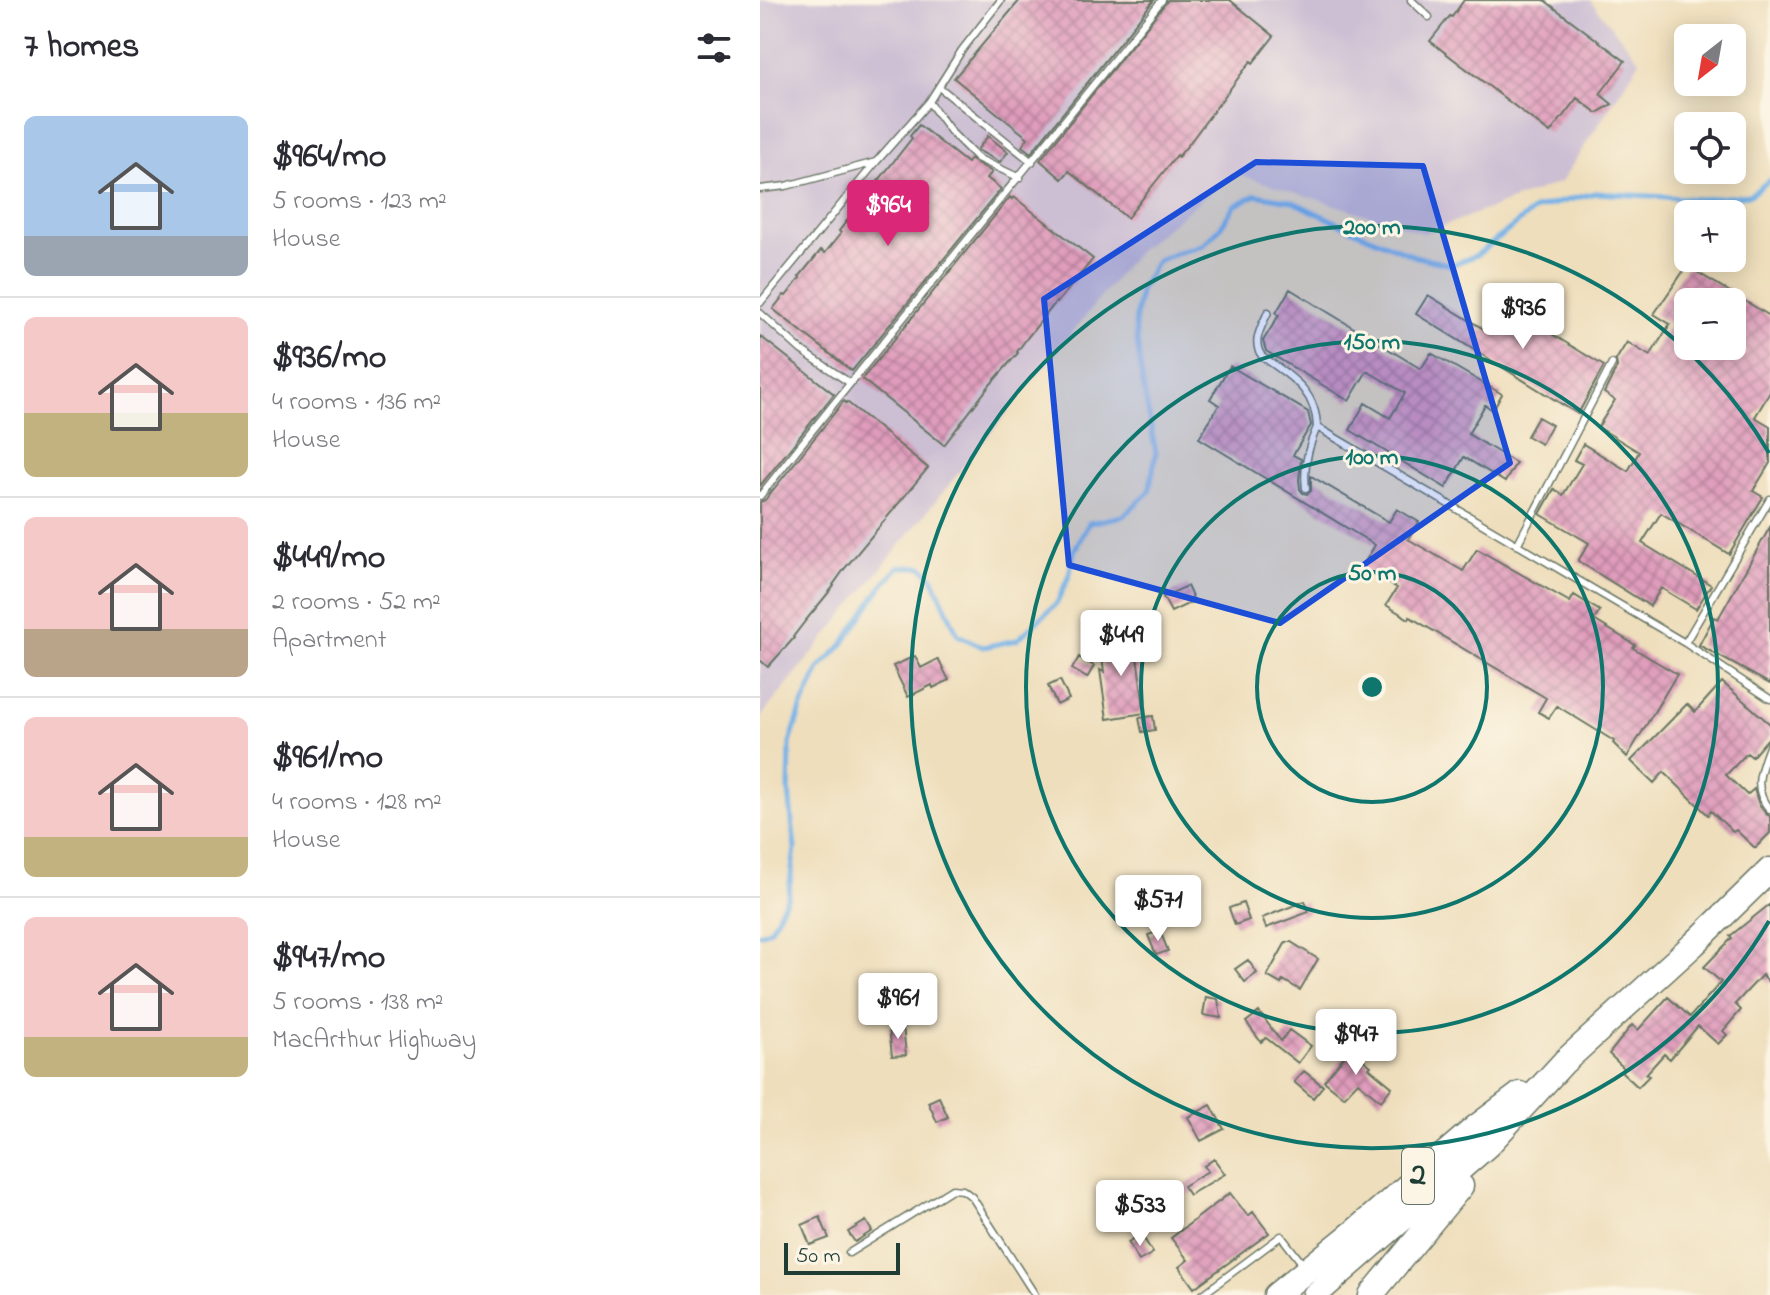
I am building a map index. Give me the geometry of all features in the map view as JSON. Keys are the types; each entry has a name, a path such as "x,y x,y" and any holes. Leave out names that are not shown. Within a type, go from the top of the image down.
{"highway":[{"name":"2","path":"1315,1295 1489,1144 1564,1062 1770,870"},
{"name":"2","path":"1276,1295 1476,1127 1564,1062"},
{"path":"1371,1295 1453,1195 1533,1115 1564,1062"}],"lane":[{"path":"760,303 929,102 962,50 1001,0"},
{"path":"760,496 1162,0"},
{"path":"1411,0 1429,17"},
{"path":"939,87 1032,162"},
{"path":"929,102 952,133 977,158 1020,178"},
{"path":"760,189 786,186 876,162"},
{"path":"1268,312 1257,340 1257,349 1305,390 1314,408 1317,427 1307,454 1306,488"},
{"path":"760,313 801,350 850,383"},
{"path":"1517,545 1612,364"},
{"path":"1317,427 1685,643 1770,699"},
{"path":"1685,643 1770,499"},
{"path":"1770,744 1758,787 1761,798 1770,810"},
{"path":"849,1253 952,1189 963,1190 972,1197 1035,1295"},
{"path":"1202,1295 1281,1236 1307,1270"}],"highlighted area":[{"path":"1256,162 1423,166 1510,463 1280,623 1069,565 1044,299"}],"shaded area":[{"path":"760,0 1590,0 1640,61 1561,182 1424,233 1234,173 1138,251 760,718"}],"building":[{"path":"1020,0 1154,0 1031,153 1022,146 1028,138 954,78"},
{"path":"1168,0 1230,0 1274,36 1127,218 1069,171 1062,179 1040,160"},
{"path":"1464,0 1544,0 1625,61 1600,94 1612,104 1597,113 1577,98 1550,133 1430,41"},
{"path":"919,125 967,163 970,159 992,172 987,178 1001,189 852,371 773,309 821,250 825,253 841,233 839,231"},
{"path":"988,136 1008,152 1000,162 977,150"},
{"path":"1010,197 1093,259 944,445 862,379"},
{"path":"1683,272 1697,272 1724,288 1674,288 1674,360 1746,360 1746,302 1770,316 1770,392 1755,417 1770,426 1770,463 1753,491 1763,497 1729,554 1661,513 1642,543 1711,585 1696,609 1661,588 1650,606 1578,561 1589,543 1540,514 1554,489 1563,495 1582,464 1574,460 1583,444 1628,471 1639,452 1598,427 1615,400 1604,393 1617,367 1616,360 1627,342 1650,356 1670,324 1654,314"},
{"path":"1290,289 1421,369 1431,353 1502,394 1493,410 1485,405 1468,434 1516,463 1505,482 1464,457 1446,488 1350,430 1365,403 1390,418 1405,393 1367,371 1349,401 1266,351 1263,341"},
{"path":"1428,295 1487,331 1505,301 1526,313 1524,317 1604,366 1578,414 1416,314"},
{"path":"760,336 834,394 760,486"},
{"path":"1230,366 1308,412 1311,425 1293,455 1301,459 1299,480 1303,493 1311,491 1311,476 1389,522 1397,509 1419,522 1408,539 1463,571 1477,549 1570,602 1574,595 1600,611 1594,620 1677,674 1627,757 1614,741 1557,706 1549,718 1538,712 1546,698 1386,605 1397,588 1362,567 1375,545 1199,438 1219,405 1210,399"},
{"path":"844,401 928,468 768,667 760,660 760,502 765,500"},
{"path":"1538,417 1552,425 1541,444 1527,436"},
{"path":"1770,527 1770,684 1699,645 1714,617 1718,619"},
{"path":"1187,586 1194,601 1171,612 1163,597"},
{"path":"1134,636 1145,713 1107,719 1100,670 1104,672 1100,641"},
{"path":"915,656 921,668 938,659 949,680 908,697 893,666"},
{"path":"1079,657 1094,666 1087,678 1072,669"},
{"path":"1060,680 1069,699 1057,705 1048,686"},
{"path":"1722,682 1770,724 1770,736 1752,757 1747,753 1726,775 1747,795 1754,789 1759,805 1770,816 1770,833 1755,848 1711,811 1708,815 1664,772 1654,783 1631,761 1687,704 1695,712"},
{"path":"1153,716 1155,730 1142,732 1139,718"},
{"path":"1305,901 1309,912 1266,928 1262,918"},
{"path":"1243,903 1249,920 1235,925 1229,908"},
{"path":"1770,904 1770,984 1762,975 1735,1004 1741,1010 1723,1031 1727,1035 1718,1044 1698,1026 1670,1059 1664,1054 1638,1087 1609,1054 1632,1025 1638,1030 1668,997 1690,1017 1721,982 1704,967 1732,938 1730,936"},
{"path":"1160,931 1168,951 1156,955 1148,935"},
{"path":"1286,942 1318,959 1300,990 1283,980 1281,984 1267,976"},
{"path":"1248,960 1257,973 1245,982 1235,969"},
{"path":"1206,997 1218,999 1221,1018 1203,1015"},
{"path":"1259,1012 1281,1041 1289,1030 1311,1046 1298,1063 1266,1038 1261,1042 1246,1022"},
{"path":"903,1025 906,1055 892,1056 889,1027"},
{"path":"1350,1049 1392,1087 1381,1101 1358,1082 1344,1097 1324,1081"},
{"path":"1304,1071 1323,1086 1313,1098 1294,1082"},
{"path":"939,1097 948,1117 937,1122 928,1102"},
{"path":"1211,1105 1224,1129 1201,1141 1188,1117"},
{"path":"1214,1159 1225,1174 1189,1195 1183,1186 1208,1171 1204,1166"},
{"path":"1230,1193 1248,1216 1253,1212 1269,1233 1194,1288 1179,1267 1188,1260 1171,1238"},
{"path":"820,1217 829,1238 810,1245 802,1225"},
{"path":"866,1221 872,1231 855,1242 848,1232"},
{"path":"1141,1234 1153,1253 1139,1261 1128,1242"}],"waterway":[{"path":"760,934 771,929 788,896 795,849 789,791 790,743 801,709 819,669 843,644 879,590 899,567 922,567 932,577 958,635 983,647 1017,640 1057,603 1069,576 1074,551 1089,523 1123,516 1149,492 1156,453 1135,324 1140,290 1157,261 1202,246 1220,228 1234,206 1256,195 1291,201 1414,256 1451,265 1477,255 1535,209 1595,193 1702,199 1750,195 1770,180"}]}
